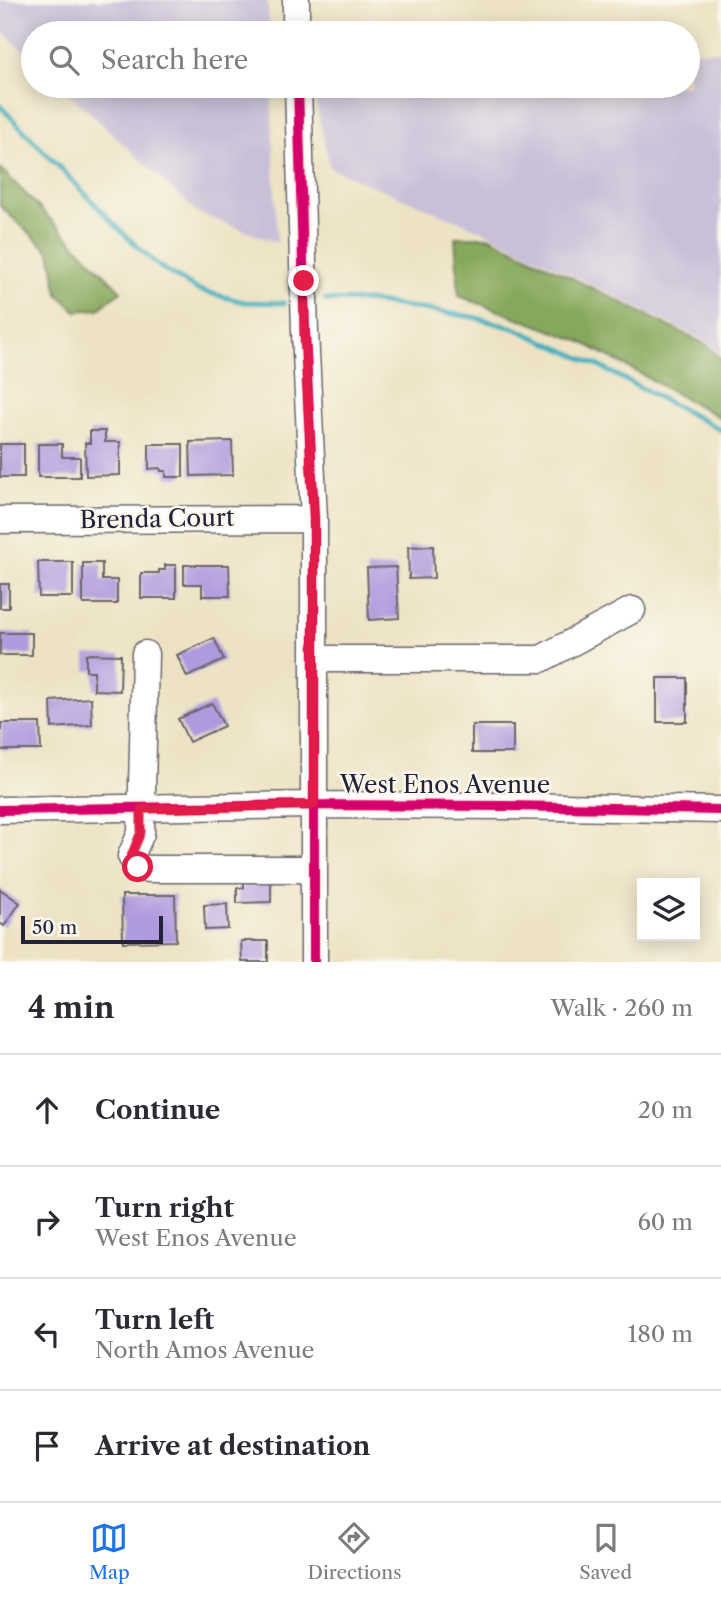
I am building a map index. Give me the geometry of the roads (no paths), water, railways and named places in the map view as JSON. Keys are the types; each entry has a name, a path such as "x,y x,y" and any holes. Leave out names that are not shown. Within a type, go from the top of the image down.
{"street":[{"path":"296,0 296,21"},
{"path":"298,98 304,332 314,519 314,962"},
{"name":"Brenda Court","path":"0,520 314,519"},
{"path":"314,659 541,659 632,610"},
{"path":"145,654 141,832 131,856 138,867 313,869"},
{"name":"West Enos Avenue","path":"0,810 314,805 721,810"}],"waterway":[{"path":"0,106 125,235 160,267 198,290 244,302 284,303"},
{"path":"325,300 369,301 473,317 514,328 597,365 721,430"}]}
